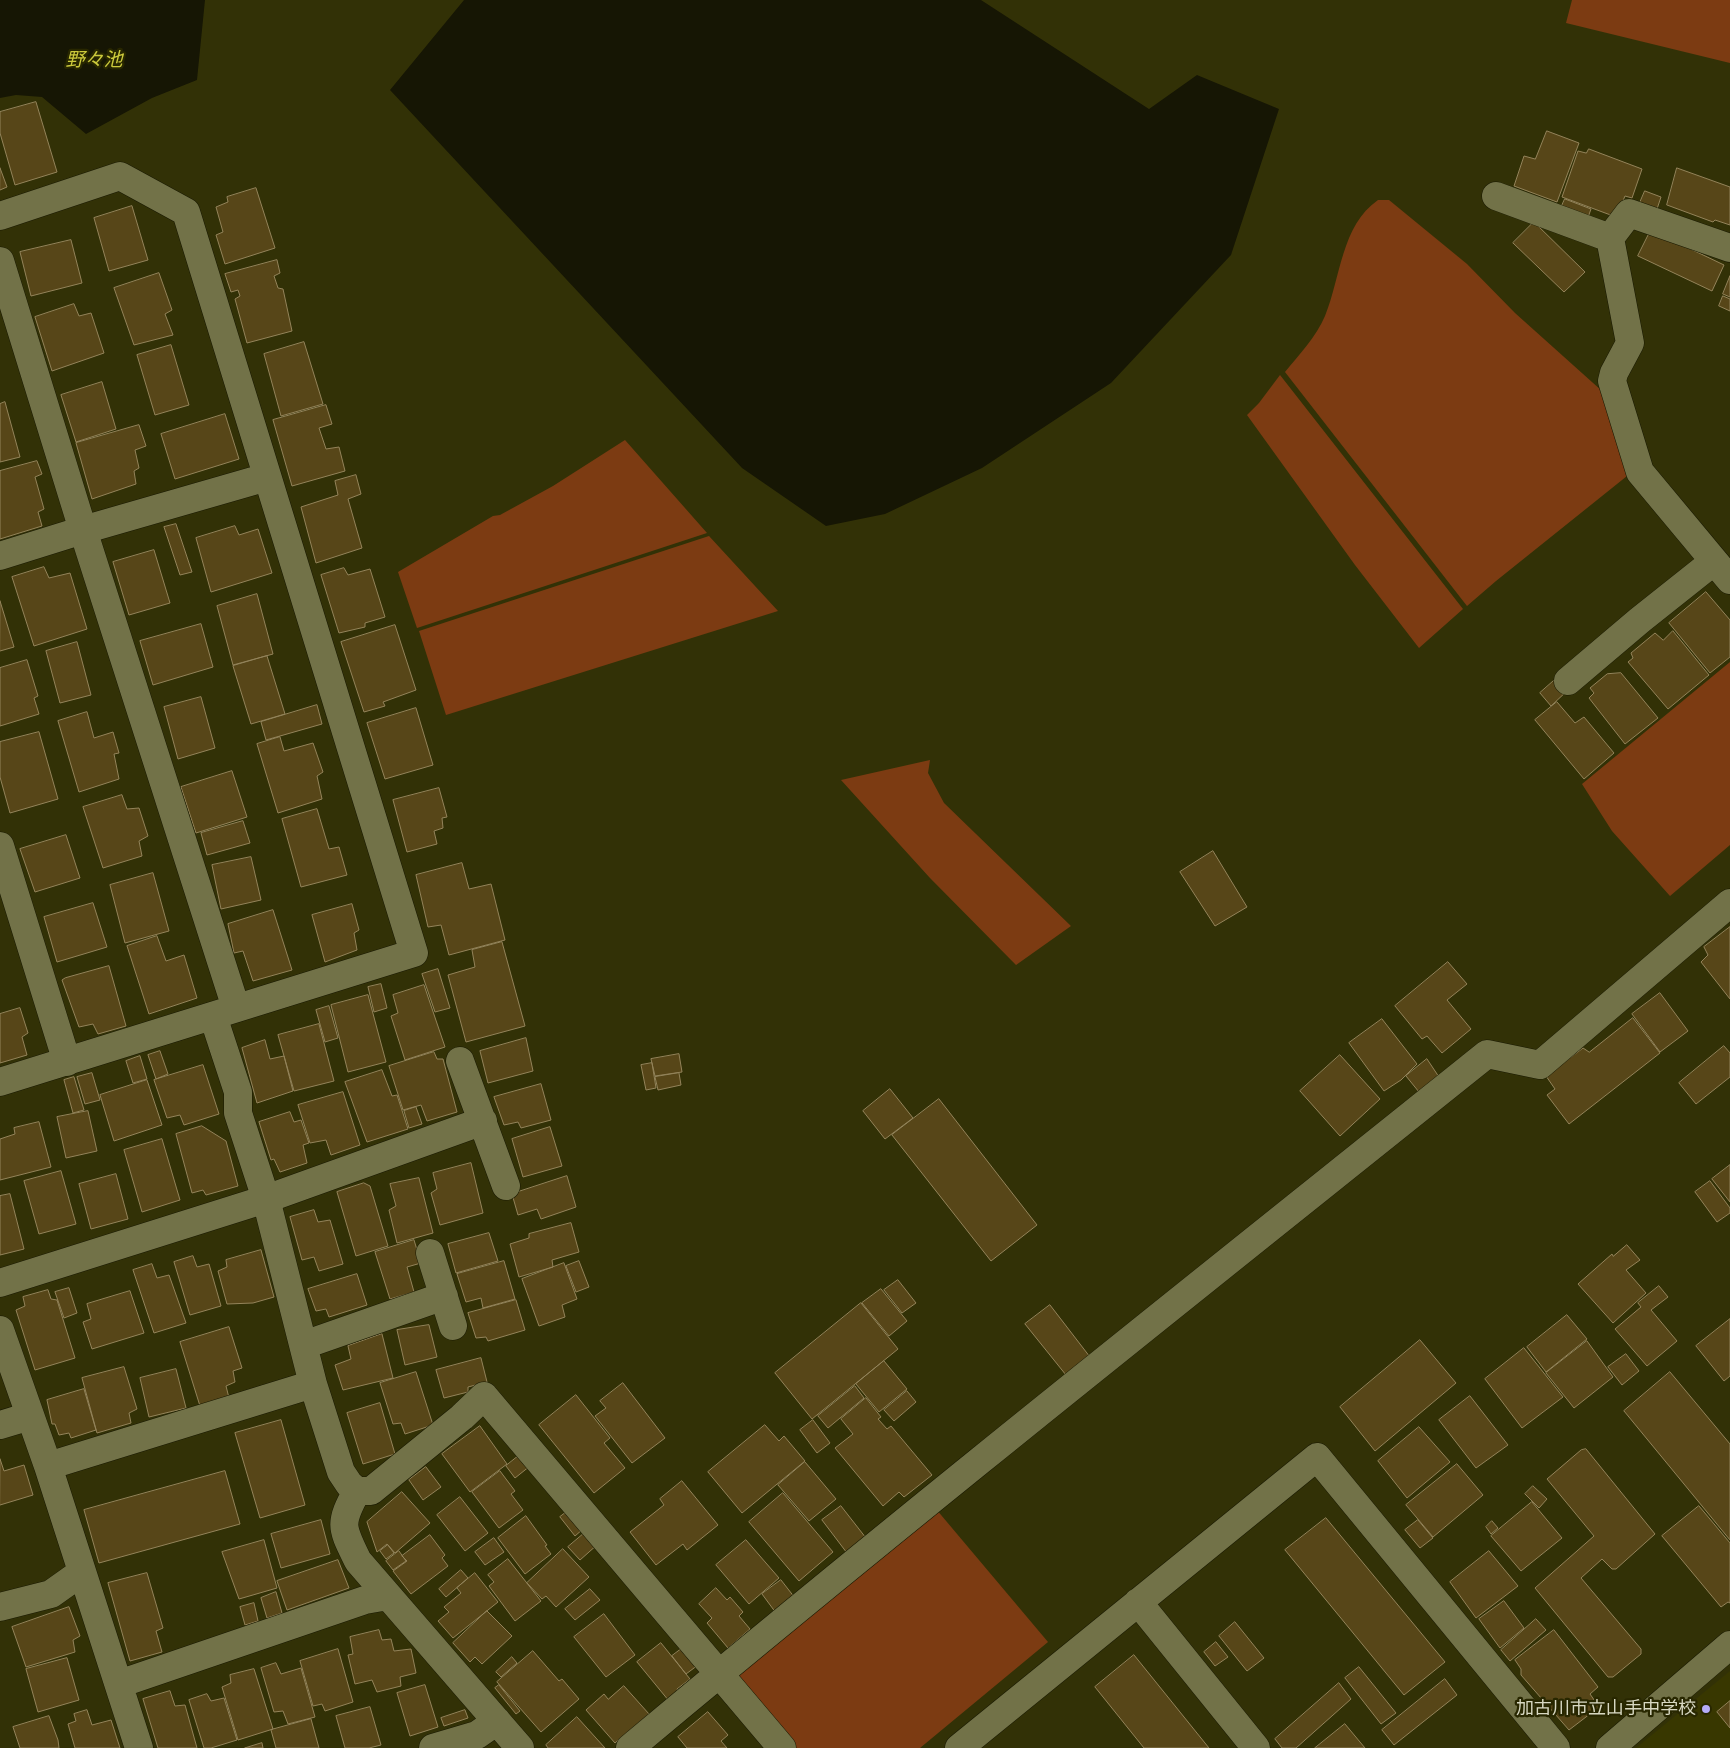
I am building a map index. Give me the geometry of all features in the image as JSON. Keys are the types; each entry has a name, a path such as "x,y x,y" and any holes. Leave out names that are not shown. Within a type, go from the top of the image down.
{"street":[{"path":"0,216 120,176 186,212 414,953 0,1082"},
{"path":"1496,196 1610,238"},
{"path":"1568,681 1640,620 1722,571 1640,472 1612,381 1630,343 1610,238 1629,213 1730,248"},
{"path":"0,261 83,530 224,1012 238,1092 238,1113 266,1199 313,1384 341,1472 349,1484 357,1491 371,1491 462,1417 484,1396 782,1748"},
{"path":"0,556 267,477"},
{"path":"0,846 67,1062"},
{"path":"630,1748 719,1673 1487,1054 1540,1065 1730,903"},
{"path":"460,1061 506,1186"},
{"path":"0,1283 266,1199 483,1121"},
{"path":"430,1253 453,1326"},
{"path":"304,1345 444,1296"},
{"path":"0,1330 48,1466 139,1748"},
{"path":"48,1466 313,1384"},
{"path":"0,1425 30,1416"},
{"path":"959,1748 1317,1457 1556,1748"},
{"path":"357,1491 346,1512 344,1532 358,1561 520,1748"},
{"path":"0,1607 51,1594 82,1572"},
{"path":"119,1684 365,1600 388,1596"},
{"path":"1138,1602 1256,1748"},
{"path":"1610,1748 1730,1645"},
{"path":"433,1748 477,1735 497,1721"}],"shaded area":[{"path":"1572,0 1730,0 1730,63 1566,23"},
{"path":"1378,200 1389,200 1467,264 1515,313 1602,391 1632,472 1467,606 1285,372 1307,346 1321,324 1349,238 1356,224"},
{"path":"1280,375 1463,609 1419,648 1355,565 1247,415 1259,403"},
{"path":"625,440 707,533 417,628 398,572 493,516 500,515 553,486"},
{"path":"709,536 778,611 446,715 419,631"},
{"path":"1730,662 1730,845 1670,896 1612,831 1582,784"},
{"path":"930,760 928,773 944,803 1071,926 1016,965 930,878 841,780"},
{"path":"936,1509 1048,1642 920,1748 789,1748 730,1676"},
{"name":"加古川市立山手中学校","path":"1730,1671 1730,1748 1636,1748"}],"water":[{"name":"野々池","path":"0,0 205,0 197,80 152,98 86,134 42,97 16,95 0,98"},
{"path":"464,0 981,0 1149,109 1197,75 1279,109 1231,255 1111,383 982,468 885,514 826,526 742,468 390,90"}],"building":[{"path":"36,102 57,172 15,185 0,133 0,112"},
{"path":"1547,131 1579,143 1557,202 1514,186 1524,156 1535,159"},
{"path":"1589,149 1642,169 1632,198 1625,196 1616,217 1562,197 1578,151 1586,153"},
{"path":"0,168 7,187 0,190"},
{"path":"1677,168 1730,187 1730,225 1715,220 1713,222 1667,205"},
{"path":"256,188 275,248 225,264 216,235 223,232 216,207 228,202 227,197"},
{"path":"1645,191 1661,197 1656,212 1639,205"},
{"path":"1565,199 1591,209 1587,220 1560,210"},
{"path":"132,206 148,260 109,271 94,218"},
{"path":"1534,222 1585,272 1564,292 1513,243"},
{"path":"1651,230 1724,265 1712,291 1638,256"},
{"path":"71,240 82,283 31,296 20,252"},
{"path":"277,260 280,273 274,276 278,288 283,289 292,331 247,343 235,299 240,296 238,290 231,292 225,274"},
{"path":"159,273 172,310 165,314 173,335 134,345 114,288"},
{"path":"1730,276 1730,297 1723,294"},
{"path":"1723,296 1730,299 1730,311 1719,306"},
{"path":"74,304 79,316 91,313 104,353 52,371 35,317"},
{"path":"304,342 323,404 281,416 264,354"},
{"path":"171,345 189,405 155,415 137,355"},
{"path":"102,382 116,429 76,442 61,395"},
{"path":"5,402 20,457 0,462 0,404"},
{"path":"326,405 332,424 319,428 326,449 339,447 345,471 292,486 273,420"},
{"path":"225,414 239,459 175,479 161,434"},
{"path":"139,425 146,446 135,450 139,468 134,471 136,484 92,499 76,443"},
{"path":"37,461 42,474 35,477 44,509 38,512 42,526 0,539 0,471"},
{"path":"356,475 361,494 348,499 362,548 316,563 301,507 338,495 335,481"},
{"path":"176,524 192,572 180,575 164,527"},
{"path":"235,526 239,535 258,529 272,573 211,592 196,538"},
{"path":"154,550 170,603 129,615 113,562"},
{"path":"44,567 49,578 70,573 87,629 34,646 12,577"},
{"path":"344,568 348,575 370,569 385,617 365,623 365,627 339,633 321,575"},
{"path":"1706,592 1730,620 1730,657 1710,673 1669,623"},
{"path":"257,594 273,654 233,665 217,606"},
{"path":"0,601 14,647 0,651"},
{"path":"201,624 213,667 153,685 140,641"},
{"path":"395,625 416,690 383,702 385,706 364,712 341,642"},
{"path":"1673,631 1709,675 1668,709 1628,662 1633,658 1631,653 1655,633 1663,640"},
{"path":"77,642 91,695 60,703 46,651"},
{"path":"267,656 285,714 251,724 233,666"},
{"path":"27,660 38,696 34,698 39,714 0,726 0,668"},
{"path":"1621,673 1658,718 1625,744 1589,698 1594,693 1590,688 1607,674"},
{"path":"1557,678 1568,690 1551,706 1540,693"},
{"path":"201,697 215,748 178,759 164,707"},
{"path":"1557,702 1575,723 1584,717 1614,753 1584,779 1535,720"},
{"path":"317,705 322,724 266,740 261,722"},
{"path":"416,708 433,765 385,779 367,723"},
{"path":"87,712 94,738 113,732 119,753 114,754 119,779 79,792 58,721"},
{"path":"39,732 58,799 10,813 0,777 0,742"},
{"path":"280,737 284,751 313,743 323,772 317,776 322,799 278,813 257,744"},
{"path":"232,771 247,817 196,833 181,787"},
{"path":"439,788 447,817 442,818 443,828 434,831 437,844 407,852 393,800"},
{"path":"122,795 127,809 139,808 148,836 139,841 142,856 103,868 83,807"},
{"path":"317,809 329,849 339,847 347,875 301,887 282,819"},
{"path":"243,821 250,843 207,855 201,833"},
{"path":"66,835 80,878 35,892 20,849"},
{"path":"1213,851 1247,907 1215,926 1180,872"},
{"path":"251,857 261,900 221,909 212,865"},
{"path":"462,863 469,889 491,884 505,940 449,955 441,925 428,927 416,875"},
{"path":"153,873 169,931 125,943 110,885"},
{"path":"93,903 107,947 57,962 44,917"},
{"path":"352,904 359,930 354,933 357,950 325,962 312,915"},
{"path":"273,910 292,970 253,981 243,951 234,953 228,924"},
{"path":"1730,927 1730,999 1701,962 1708,955 1704,947"},
{"path":"157,936 166,961 184,955 197,998 149,1014 127,946"},
{"path":"502,942 525,1026 466,1042 448,975 475,967 472,950"},
{"path":"1448,962 1467,984 1447,1000 1471,1029 1442,1053 1427,1036 1422,1039 1395,1006"},
{"path":"109,966 126,1026 98,1034 93,1024 79,1027 62,980"},
{"path":"438,969 450,1008 435,1012 422,974"},
{"path":"381,984 387,1008 374,1012 368,987"},
{"path":"424,985 445,1047 405,1060 391,1016 398,1013 393,995"},
{"path":"1660,993 1688,1031 1660,1052 1632,1014"},
{"path":"368,995 386,1062 348,1072 331,1005"},
{"path":"329,1006 338,1038 325,1042 316,1010"},
{"path":"20,1008 28,1033 22,1037 27,1055 0,1063 0,1014"},
{"path":"1633,1018 1660,1053 1569,1124 1547,1095 1555,1089 1546,1076 1583,1048 1589,1052"},
{"path":"1382,1019 1417,1064 1401,1080 1384,1091 1349,1043"},
{"path":"319,1024 334,1081 294,1091 278,1035"},
{"path":"526,1038 533,1071 488,1083 480,1051"},
{"path":"265,1040 270,1059 284,1056 293,1091 257,1103 242,1048"},
{"path":"1724,1046 1730,1053 1730,1077 1696,1104 1679,1083"},
{"path":"160,1051 168,1074 156,1079 148,1055"},
{"path":"434,1052 437,1059 443,1059 457,1112 427,1121 421,1105 403,1110 389,1066"},
{"path":"679,1054 682,1072 655,1076 651,1059"},
{"path":"1340,1055 1380,1099 1340,1136 1300,1091"},
{"path":"140,1056 147,1079 133,1083 126,1061"},
{"path":"1427,1059 1439,1077 1419,1092 1406,1076"},
{"path":"652,1063 656,1088 646,1090 641,1065"},
{"path":"203,1065 219,1114 184,1125 180,1115 167,1118 154,1080"},
{"path":"382,1070 392,1096 397,1095 408,1129 367,1142 345,1082"},
{"path":"92,1073 100,1100 85,1104 77,1077"},
{"path":"679,1073 681,1085 658,1090 655,1077"},
{"path":"74,1077 84,1110 73,1113 64,1080"},
{"path":"147,1080 162,1125 114,1141 100,1095"},
{"path":"541,1084 551,1120 521,1128 518,1122 504,1125 494,1097"},
{"path":"890,1089 913,1118 885,1139 863,1111"},
{"path":"343,1092 360,1145 331,1155 326,1140 310,1143 298,1105"},
{"path":"939,1099 1037,1225 991,1261 892,1135"},
{"path":"416,1107 422,1124 409,1128 404,1111"},
{"path":"88,1111 97,1151 66,1158 57,1117"},
{"path":"290,1112 294,1122 301,1120 309,1143 303,1145 307,1163 280,1172 274,1159 271,1160 259,1122"},
{"path":"39,1122 51,1167 0,1180 0,1139 15,1134 14,1128"},
{"path":"202,1126 226,1141 238,1186 206,1195 203,1190 192,1193 176,1134"},
{"path":"550,1127 562,1166 523,1177 512,1139"},
{"path":"162,1139 180,1200 142,1212 124,1150"},
{"path":"471,1163 483,1213 440,1225 431,1193 437,1189 433,1173"},
{"path":"1730,1165 1730,1202 1712,1179"},
{"path":"61,1171 76,1224 39,1234 24,1181"},
{"path":"116,1174 128,1219 91,1229 79,1184"},
{"path":"567,1176 576,1207 541,1219 537,1209 518,1215 512,1194"},
{"path":"419,1178 433,1233 397,1243 389,1210 396,1206 390,1184"},
{"path":"1710,1181 1730,1208 1730,1213 1717,1222 1695,1192"},
{"path":"364,1183 370,1186 388,1246 356,1256 337,1192"},
{"path":"10,1194 24,1249 0,1255 0,1196"},
{"path":"314,1210 318,1222 330,1220 343,1264 319,1271 314,1257 302,1260 290,1217"},
{"path":"571,1223 579,1252 552,1260 553,1267 519,1277 510,1244 529,1238 529,1234"},
{"path":"489,1233 498,1261 456,1273 448,1244"},
{"path":"414,1240 421,1263 407,1267 414,1292 390,1299 375,1252"},
{"path":"1627,1245 1640,1260 1626,1270 1646,1293 1613,1323 1578,1284 1612,1254 1613,1256"},
{"path":"261,1250 274,1297 253,1303 227,1304 218,1271 227,1267 226,1260"},
{"path":"193,1256 197,1267 209,1264 221,1306 190,1315 174,1262"},
{"path":"504,1261 515,1299 483,1308 481,1298 466,1302 457,1274"},
{"path":"579,1261 589,1287 576,1292 566,1266"},
{"path":"564,1263 577,1299 562,1305 565,1317 539,1326 522,1279"},
{"path":"152,1264 157,1278 169,1275 186,1323 154,1333 133,1270"},
{"path":"357,1274 367,1305 329,1317 326,1309 316,1311 308,1289"},
{"path":"898,1280 916,1303 902,1313 884,1290"},
{"path":"1659,1286 1668,1297 1651,1310 1677,1341 1647,1366 1615,1329 1641,1307 1638,1303"},
{"path":"69,1288 77,1313 64,1318 55,1292"},
{"path":"881,1289 907,1321 889,1336 862,1303"},
{"path":"48,1290 51,1299 57,1300 75,1358 35,1370 16,1310 25,1306 23,1297"},
{"path":"130,1291 144,1333 92,1349 83,1322 91,1319 87,1304"},
{"path":"516,1300 525,1330 488,1341 486,1337 476,1338 468,1313"},
{"path":"861,1303 898,1349 812,1419 775,1373"},
{"path":"1050,1305 1090,1357 1066,1375 1025,1324"},
{"path":"1567,1315 1587,1339 1546,1372 1527,1347"},
{"path":"1730,1319 1730,1376 1724,1381 1696,1346"},
{"path":"429,1325 437,1357 405,1365 397,1330"},
{"path":"229,1327 242,1368 233,1371 235,1382 226,1386 229,1398 200,1406 180,1342"},
{"path":"382,1334 393,1378 343,1390 335,1365 351,1359 348,1346"},
{"path":"1420,1340 1456,1383 1375,1451 1340,1407"},
{"path":"1587,1341 1613,1377 1574,1408 1546,1373"},
{"path":"1524,1348 1563,1397 1522,1428 1485,1379"},
{"path":"1626,1354 1639,1371 1622,1385 1608,1367"},
{"path":"481,1358 487,1382 468,1387 468,1392 444,1398 436,1370"},
{"path":"884,1361 907,1389 879,1412 856,1384"},
{"path":"124,1367 137,1409 129,1413 131,1423 97,1433 82,1378"},
{"path":"176,1369 186,1408 149,1417 140,1378"},
{"path":"416,1372 433,1425 405,1434 401,1423 393,1424 380,1383"},
{"path":"1670,1372 1730,1444 1730,1540 1624,1411"},
{"path":"623,1383 665,1438 632,1463 595,1416 606,1408 600,1401"},
{"path":"855,1386 864,1398 828,1428 818,1416"},
{"path":"84,1389 96,1430 71,1438 69,1433 59,1435 55,1424 52,1424 47,1400"},
{"path":"907,1391 916,1402 894,1421 884,1410"},
{"path":"576,1395 610,1438 604,1443 625,1468 594,1493 539,1425"},
{"path":"1470,1396 1508,1445 1476,1468 1439,1420"},
{"path":"866,1398 881,1417 878,1419 887,1429 891,1426 932,1475 904,1497 899,1492 883,1506 835,1448 853,1434 841,1419"},
{"path":"380,1403 395,1454 363,1464 347,1413"},
{"path":"281,1420 305,1505 260,1518 235,1433"},
{"path":"813,1420 830,1443 817,1453 800,1430"},
{"path":"765,1425 779,1441 784,1436 805,1461 742,1513 708,1472"},
{"path":"480,1426 507,1464 470,1492 442,1454"},
{"path":"1419,1427 1450,1462 1407,1498 1378,1461"},
{"path":"1586,1449 1655,1534 1616,1569 1612,1569 1602,1559 1581,1578 1641,1649 1641,1654 1613,1677 1608,1677 1535,1588 1594,1536 1547,1479 1581,1450"},
{"path":"521,1454 530,1466 515,1478 506,1466"},
{"path":"0,1459 4,1471 24,1465 33,1495 0,1505"},
{"path":"805,1462 836,1499 809,1521 778,1485"},
{"path":"1457,1464 1483,1495 1433,1537 1406,1505"},
{"path":"426,1467 441,1487 423,1500 409,1480"},
{"path":"225,1471 240,1524 99,1563 84,1510"},
{"path":"500,1471 515,1491 511,1494 523,1510 499,1528 472,1492"},
{"path":"682,1481 718,1525 687,1550 683,1544 656,1565 630,1532 664,1505 660,1499"},
{"path":"1533,1486 1547,1499 1539,1508 1525,1494"},
{"path":"402,1492 430,1523 395,1553 387,1544 377,1552 367,1522"},
{"path":"783,1493 833,1552 799,1581 749,1522"},
{"path":"460,1497 488,1533 465,1551 437,1515"},
{"path":"1532,1502 1562,1538 1521,1571 1491,1536"},
{"path":"841,1506 866,1538 847,1553 822,1520"},
{"path":"1699,1506 1730,1543 1730,1603 1728,1602 1721,1607 1662,1536"},
{"path":"568,1511 583,1529 575,1536 560,1517"},
{"path":"526,1516 547,1545 545,1546 551,1554 525,1574 498,1538"},
{"path":"1326,1518 1445,1662 1404,1695 1285,1550"},
{"path":"321,1520 330,1554 281,1568 271,1534"},
{"path":"1418,1520 1433,1538 1420,1548 1405,1530"},
{"path":"1492,1521 1498,1528 1491,1534 1486,1527"},
{"path":"587,1531 598,1544 580,1560 568,1547"},
{"path":"430,1535 445,1555 442,1558 448,1566 411,1594 393,1571 407,1561 402,1556"},
{"path":"494,1538 504,1552 485,1565 475,1552"},
{"path":"264,1540 277,1588 239,1599 222,1552"},
{"path":"746,1540 779,1578 749,1604 716,1565"},
{"path":"388,1545 394,1553 386,1559 380,1551"},
{"path":"563,1549 589,1577 556,1607 546,1596 542,1599 527,1583"},
{"path":"399,1551 406,1561 393,1570 386,1561"},
{"path":"1489,1551 1518,1586 1476,1618 1450,1582"},
{"path":"508,1559 541,1601 515,1621 489,1586 494,1582 488,1575"},
{"path":"338,1560 349,1588 287,1610 277,1581"},
{"path":"461,1570 468,1578 446,1597 439,1589"},
{"path":"147,1573 163,1628 156,1631 162,1652 130,1661 108,1583"},
{"path":"475,1573 498,1602 453,1638 438,1621 449,1612 444,1607 461,1593 457,1588"},
{"path":"781,1580 795,1598 776,1613 762,1594"},
{"path":"716,1588 727,1600 730,1597 743,1612 739,1616 750,1629 728,1648 707,1623 712,1618 699,1604"},
{"path":"590,1589 600,1600 575,1620 565,1609"},
{"path":"276,1592 282,1613 267,1618 261,1598"},
{"path":"1504,1601 1524,1628 1500,1648 1479,1619"},
{"path":"254,1603 258,1621 245,1625 240,1607"},
{"path":"69,1607 80,1636 73,1640 75,1652 26,1667 12,1627"},
{"path":"487,1611 512,1636 482,1664 475,1657 470,1662 453,1643"},
{"path":"604,1614 635,1655 606,1677 574,1637"},
{"path":"1536,1619 1546,1630 1510,1661 1501,1650"},
{"path":"1235,1622 1264,1658 1247,1671 1219,1636"},
{"path":"379,1630 382,1640 391,1639 394,1651 411,1649 416,1673 400,1677 401,1686 377,1692 372,1680 355,1684 348,1655 353,1654 350,1637"},
{"path":"1554,1630 1598,1687 1590,1694 1599,1707 1569,1730 1521,1675 1521,1669 1515,1660"},
{"path":"1216,1642 1228,1657 1215,1666 1204,1652"},
{"path":"661,1643 690,1679 677,1689 679,1693 669,1701 637,1662"},
{"path":"684,1647 698,1665 686,1674 672,1656"},
{"path":"338,1649 353,1702 325,1711 322,1704 313,1706 300,1661"},
{"path":"533,1651 559,1681 562,1679 579,1699 541,1732 497,1682"},
{"path":"1134,1655 1209,1748 1144,1748 1095,1687"},
{"path":"512,1657 517,1663 501,1677 496,1672"},
{"path":"67,1658 79,1700 38,1712 26,1669"},
{"path":"276,1663 281,1674 301,1668 315,1717 288,1724 283,1711 274,1712 261,1668"},
{"path":"1359,1667 1396,1713 1381,1724 1345,1678"},
{"path":"254,1669 273,1729 238,1740 222,1687 231,1683 230,1675"},
{"path":"1445,1679 1457,1695 1394,1745 1382,1730"},
{"path":"1339,1683 1351,1699 1296,1748 1282,1748 1275,1739"},
{"path":"425,1685 438,1727 410,1736 397,1693"},
{"path":"499,1685 520,1711 516,1714 495,1688"},
{"path":"624,1686 649,1714 615,1743 586,1710 604,1694 608,1699"},
{"path":"170,1691 175,1706 185,1705 197,1748 158,1748 143,1699"},
{"path":"207,1694 211,1701 224,1698 237,1740 211,1748 204,1748 189,1700"},
{"path":"1730,1701 1730,1728 1717,1712"},
{"path":"370,1707 381,1745 369,1748 345,1748 336,1716"},
{"path":"87,1710 92,1725 111,1720 120,1748 75,1748 68,1724 76,1721 74,1714"},
{"path":"465,1710 468,1718 444,1726 441,1718"},
{"path":"708,1712 728,1735 721,1741 727,1748 687,1748 678,1737"},
{"path":"49,1716 59,1748 20,1748 13,1727"},
{"path":"577,1717 605,1748 548,1748 546,1745"},
{"path":"311,1719 319,1748 276,1748 271,1730"},
{"path":"1345,1724 1365,1748 1315,1748"},
{"path":"262,1743 263,1748 245,1748"}],"place":[{"name":"加古川市立山手中学校","path":"1706,1709"}]}
